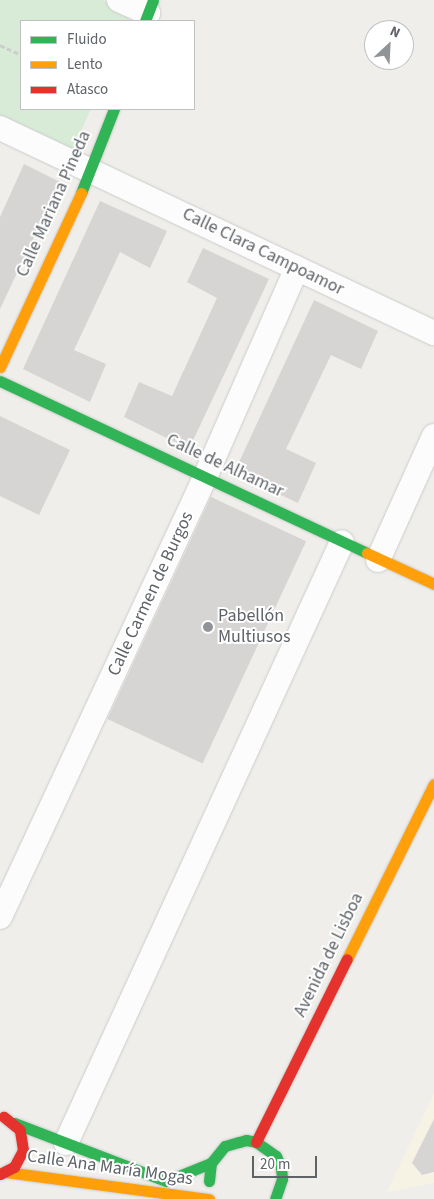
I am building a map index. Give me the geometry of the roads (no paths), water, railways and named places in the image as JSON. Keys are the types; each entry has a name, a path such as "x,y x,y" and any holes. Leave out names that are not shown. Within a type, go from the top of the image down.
{"street":[{"path":"119,0 149,11"},
{"name":"Calle Mariana Pineda","path":"0,367 92,170 114,110"},
{"name":"Calle Clara Campoamor","path":"0,128 434,333"},
{"name":"Calle Carmen de Burgos","path":"0,916 206,475 297,268"},
{"name":"Calle de Alhamar","path":"0,381 206,475 378,560 434,584"},
{"path":"378,560 434,436"},
{"path":"66,1143 342,542"},
{"name":"Avenida de Lisboa","path":"256,1142 434,784"},
{"path":"0,1116 166,1181 211,1163"},
{"path":"3,1173 14,1166 23,1150 23,1140 14,1123"},
{"path":"215,1199 209,1182 211,1163 216,1154 234,1142 256,1142 276,1156 281,1166 282,1179 275,1199"},
{"name":"Calle Ana María Mogas","path":"3,1173 209,1199"}],"place":[{"name":"Pabellón Multiusos","path":"208,627"}]}
